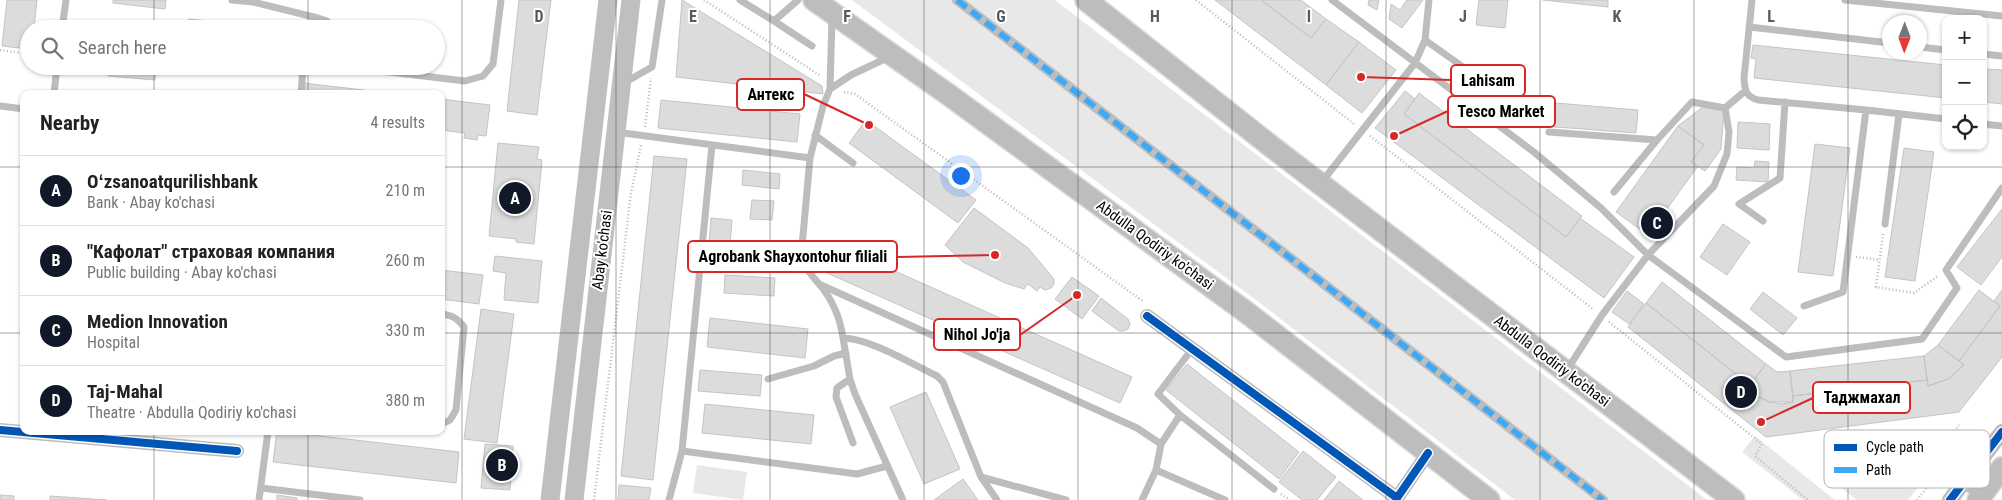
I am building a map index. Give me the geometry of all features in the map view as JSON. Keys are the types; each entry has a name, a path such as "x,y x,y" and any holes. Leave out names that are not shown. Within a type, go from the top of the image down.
{"main road":[{"name":"Abay ko'chasi","path":"550,500 608,0"},
{"name":"Abay ko'chasi","path":"574,500 631,0"},
{"name":"Abdulla Qodiriy ko'chasi","path":"814,0 1246,312 1489,500"},
{"name":"Abdulla Qodiriy ko'chasi","path":"1086,0 1320,184 1734,500"},
{"path":"1990,484 2002,468"}],"street":[{"path":"957,0 1603,500"},
{"path":"1149,312 1192,349 1396,499 1428,453"},
{"path":"0,430 20,432"},
{"path":"1990,447 2002,432"},
{"path":"54,435 237,452"},
{"path":"1950,500 1959,488"}],"lane":[{"path":"63,20 66,0"},
{"path":"232,0 254,1 324,20"},
{"path":"415,75 465,81 483,76 493,64 501,0"},
{"path":"622,84 652,67 662,0"},
{"path":"740,0 812,46"},
{"path":"774,21 798,0"},
{"path":"1332,0 1535,153 1602,208 1648,255 1786,357 1922,339 1957,288 1946,270 2002,188"},
{"path":"1320,184 1415,63 1425,40 1429,0"},
{"path":"1752,0 1745,91 1748,97 1758,100 1942,119"},
{"path":"1846,0 2002,16"},
{"path":"833,14 830,88 815,135 810,158 801,258 804,268 833,303 841,323 850,379 903,500"},
{"path":"1749,27 1882,42"},
{"path":"1425,40 1497,91"},
{"path":"1927,48 1942,50"},
{"path":"1987,54 2002,56"},
{"path":"830,88 851,75 892,56"},
{"path":"54,90 56,75"},
{"path":"301,90 303,75"},
{"path":"1725,108 1745,91"},
{"path":"1614,192 1657,140 1692,102 1725,108"},
{"path":"1763,221 1739,204 1780,178 1785,102"},
{"path":"0,106 20,108"},
{"path":"1566,372 1602,315 1648,255 1714,186 1727,154 1729,132 1725,108"},
{"path":"1804,306 1843,292 1866,110"},
{"path":"1885,224 1900,114"},
{"path":"1987,124 2002,126"},
{"path":"616,132 810,158"},
{"path":"1549,132 1657,140"},
{"path":"815,135 853,163"},
{"path":"669,500 682,451 712,145"},
{"path":"819,284 1137,428 1161,444"},
{"path":"445,314 458,320 464,327 456,410 450,420 445,422"},
{"path":"843,338 856,338 936,376 943,382 982,477 997,500"},
{"path":"1192,349 1158,394 1180,415 1274,489"},
{"path":"768,379 814,366 834,356 846,353"},
{"path":"850,379 837,388 836,397 853,443"},
{"path":"1142,500 1156,470 1161,444 1180,415"},
{"path":"259,500 267,435"},
{"path":"682,451 856,474 887,466"},
{"path":"1156,470 1225,500"},
{"path":"982,477 1066,500"},
{"path":"260,488 360,500"},
{"path":"300,492 302,500"}],"path":[{"path":"704,0 819,74 830,88 855,94 1149,312"},
{"path":"1196,0 1602,315 1762,444 1755,456 1808,500"},
{"path":"0,50 20,53"},
{"path":"1497,91 1549,132"},
{"path":"594,500 631,193"},
{"path":"1885,224 1876,287 1914,293 1946,270"},
{"path":"1848,256 1880,260"},
{"path":"1955,430 1959,425"},
{"path":"1917,500 1926,488"}],"shaded area":[{"path":"852,0 1055,0 1707,500 1515,500 1256,300"},
{"path":"1755,436 1835,500 1803,500 1742,452"},
{"path":"697,465 747,472 743,500 693,493"},
{"path":"1842,488 1917,488 1908,500 1857,500"}],"building":[{"path":"7,0 37,0 35,20 20,20 20,48 2,46"},
{"path":"113,0 166,0 165,9 113,3"},
{"path":"519,0 551,0 537,115 507,111"},
{"path":"682,0 822,86 823,94 676,77"},
{"path":"1215,0 1261,0 1311,38 1326,19 1359,42 1326,85"},
{"path":"1261,0 1301,0 1326,19 1311,38"},
{"path":"1369,0 1379,0 1377,10 1368,5"},
{"path":"1407,0 1423,0 1402,28 1389,19 1391,4 1400,10"},
{"path":"1479,0 1508,0 1505,28 1476,25"},
{"path":"1543,0 1608,0 1608,7"},
{"path":"1359,42 1396,70 1362,113 1326,85"},
{"path":"1753,45 1882,58 1882,60 1942,65 1942,98 1754,78 1756,59 1751,58"},
{"path":"1987,69 2002,70 2002,104 1987,102"},
{"path":"108,75 155,75 155,80"},
{"path":"304,83 363,90 303,90"},
{"path":"1405,91 1415,99 1404,114 1566,237 1580,218 1634,257 1604,298 1375,128"},
{"path":"1419,93 1582,216 1566,237 1404,114"},
{"path":"445,99 490,105 486,136 478,135 477,140 464,138 465,133 445,130"},
{"path":"661,100 800,114 797,142 658,128"},
{"path":"1544,102 1638,110 1636,133 1542,126"},
{"path":"1703,107 1724,109 1721,149 1705,171 1691,162 1704,145 1678,126"},
{"path":"866,120 976,200 958,223 849,143"},
{"path":"1738,122 1770,124 1769,150 1737,148"},
{"path":"1678,126 1704,145 1691,162 1698,166 1648,235 1616,212"},
{"path":"498,143 539,147 537,159 542,160 534,244 516,242 516,239 489,236"},
{"path":"1815,144 1850,148 1833,276 1798,272"},
{"path":"1904,148 1934,152 1915,281 1885,277"},
{"path":"654,156 687,159 653,480 621,476"},
{"path":"1755,161 1769,162 1768,182 1736,180 1737,167 1754,168"},
{"path":"743,170 780,174 779,189 742,185"},
{"path":"752,200 774,201 772,220 750,219"},
{"path":"974,208 1028,248 1054,279 1054,284 1051,288 1045,290 1040,287 1037,291 1028,284 1024,289 1005,283 963,262 945,245"},
{"path":"2002,209 2002,257 1981,285 1957,267"},
{"path":"711,218 732,220 729,259 708,257"},
{"path":"1723,224 1750,242 1727,275 1700,257"},
{"path":"839,246 1132,377 1120,403 827,273"},
{"path":"495,256 542,261 538,303 504,300 506,273 493,271"},
{"path":"445,270 483,275 479,304 445,300"},
{"path":"725,275 775,278 774,296 724,293"},
{"path":"1072,277 1099,296 1082,319 1055,299"},
{"path":"1662,282 1766,364 1750,385 1646,303"},
{"path":"1979,290 2000,306 1959,361 1938,345"},
{"path":"2002,290 2002,357 1959,412 1766,437 1628,327 1646,303 1750,385 1751,383 1754,384 1749,391 1754,395 1769,402 1782,404 1793,402 1793,396 1927,380 1928,386 1948,379 1964,365 1959,361 2000,306 1994,301"},
{"path":"1627,291 1644,304 1629,324 1612,312"},
{"path":"1763,292 1797,318 1783,335 1750,309"},
{"path":"1101,298 1128,319 1130,324 1128,329 1119,331 1092,311"},
{"path":"481,309 514,314 497,443 464,439"},
{"path":"710,318 808,329 805,358 707,347"},
{"path":"1938,345 1964,365 1948,379 1928,386 1924,356"},
{"path":"1924,356 1927,380 1793,396 1790,371"},
{"path":"1187,364 1299,452 1279,479 1166,390"},
{"path":"1766,364 1777,372 1790,371 1793,402 1769,402 1749,391 1754,384 1751,383"},
{"path":"700,370 762,375 760,396 698,391"},
{"path":"926,392 960,469 924,484 890,407"},
{"path":"705,404 814,415 811,444 702,433"},
{"path":"276,435 312,435 459,452 456,483 273,462"},
{"path":"485,444 513,446 510,490 481,488"},
{"path":"1303,451 1336,477 1317,500 1302,500 1279,482"},
{"path":"963,479 978,500 934,500"},
{"path":"1339,481 1363,500 1324,500"},
{"path":"619,485 651,488 649,500 618,500"},
{"path":"0,495 14,496 14,500 0,500"},
{"path":"277,495 297,498 297,500 277,500"},
{"path":"50,496 93,499 107,500 50,500"}],"marked path":[{"path":"957,0 1603,500"}],"cycle path":[{"path":"1147,316 1397,498 1428,453"},
{"path":"0,430 20,432"},
{"path":"1990,448 2002,432"},
{"path":"56,435 237,451"},
{"path":"1950,500 1959,488"}],"place":[{"name":"Lahisam","path":"1361,77"},
{"name":"Антекс","path":"869,125"},
{"name":"Tesco Market","path":"1394,136"},
{"name":"Oʻzsanoatqurilishbank","path":"515,198"},
{"name":"Medion Innovation","path":"1657,223"},
{"name":"Agrobank Shayxontohur filiali","path":"995,255"},
{"name":"Nihol Jo'ja","path":"1077,295"},
{"name":"Taj-Mahal","path":"1741,392"},
{"name":"Таджмахал","path":"1761,422"},
{"name":"\"Кафолат\" страховая компания","path":"502,465"}]}
